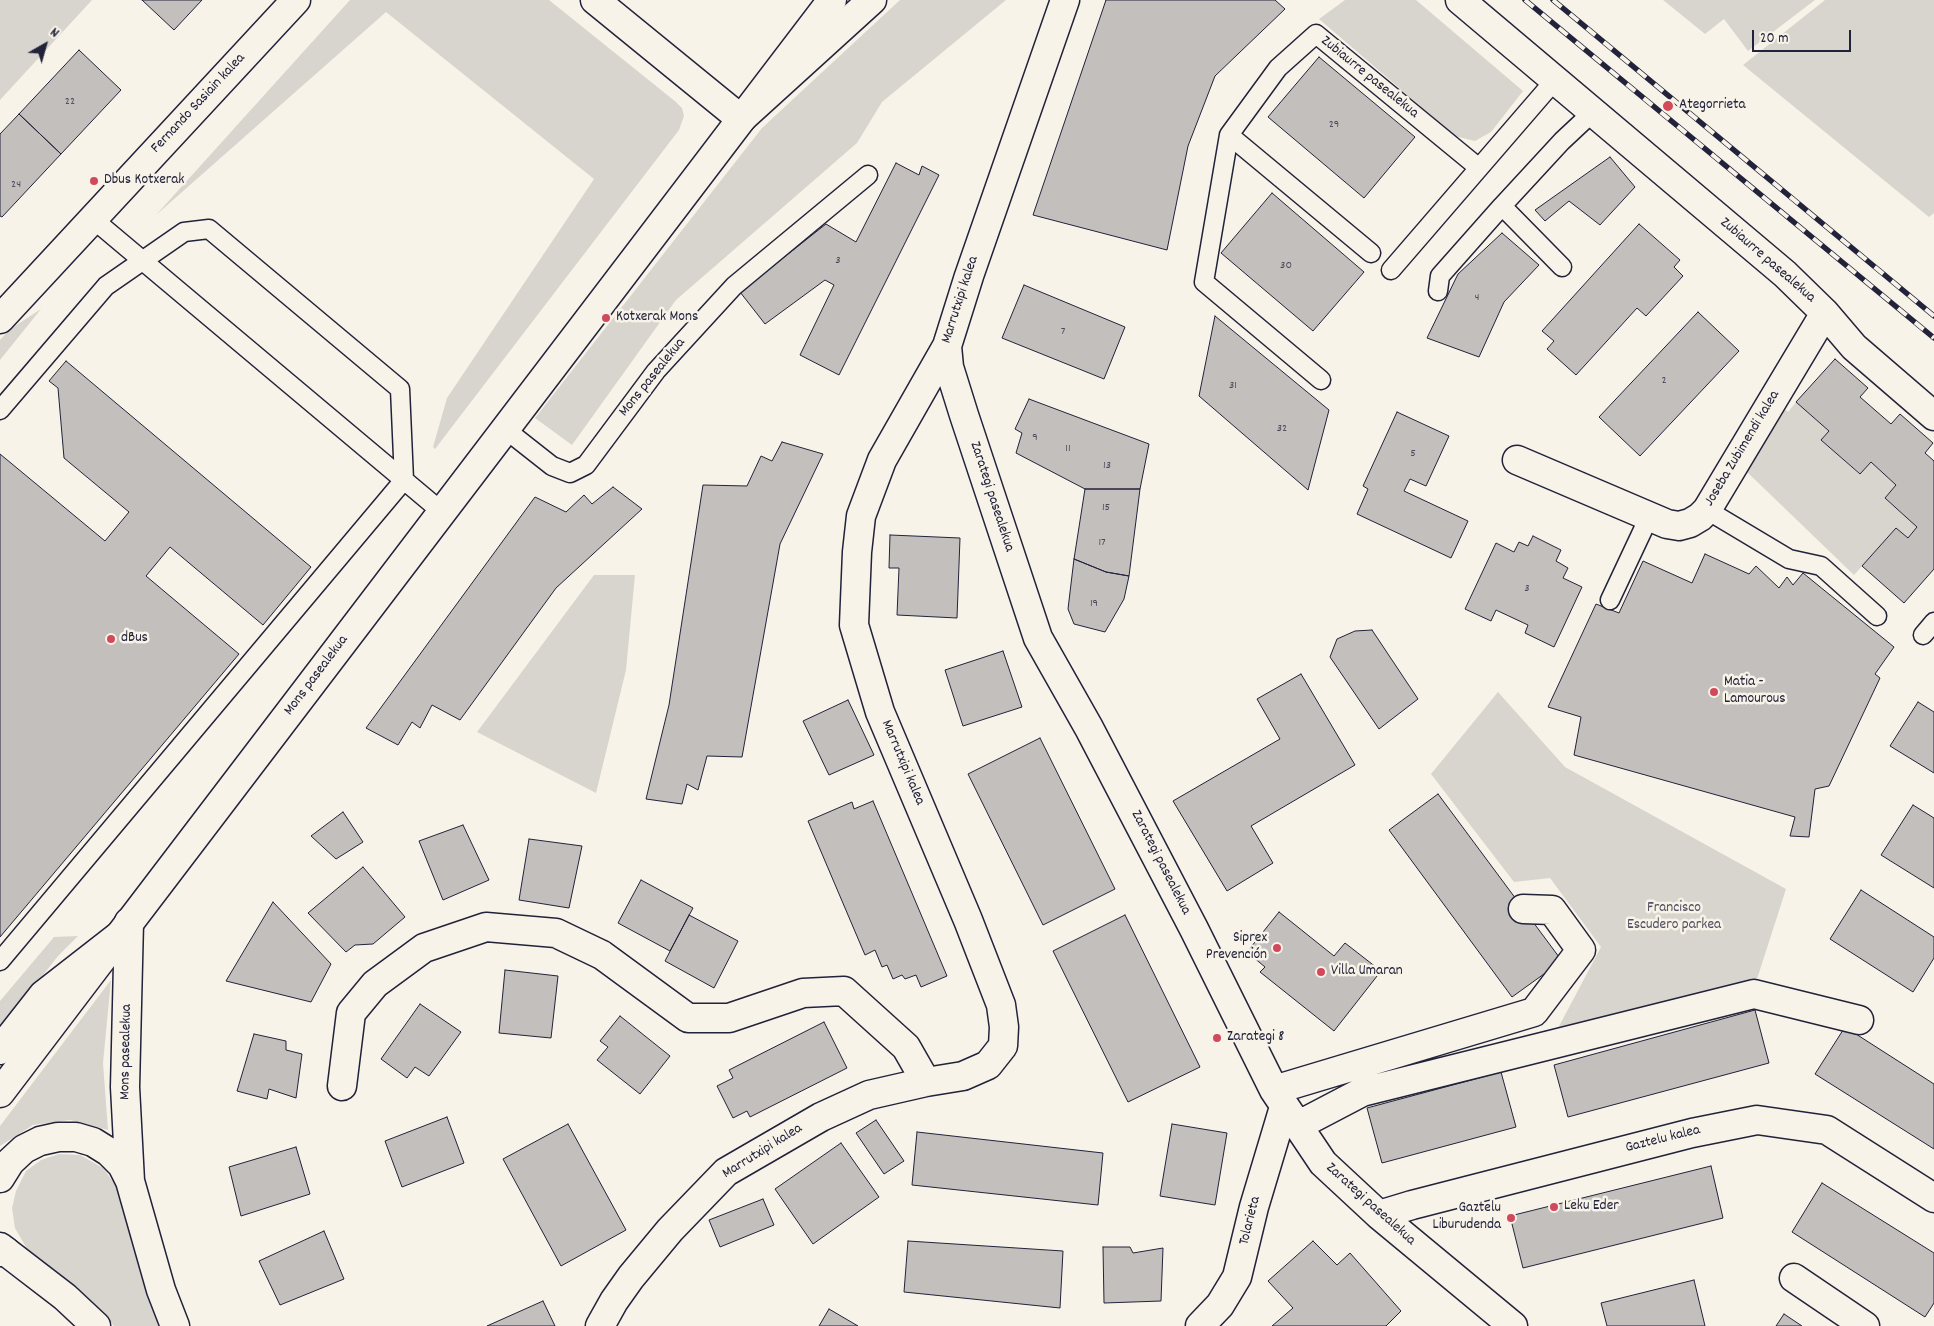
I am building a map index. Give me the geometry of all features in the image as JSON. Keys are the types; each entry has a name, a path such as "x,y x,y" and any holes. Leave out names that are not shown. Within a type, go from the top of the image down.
{"main road":[{"name":"Fernando Sasiain kalea","path":"0,319 296,0"},
{"path":"595,0 741,118"},
{"name":"Mons pasealekua","path":"0,1050 43,994 124,929 832,0"},
{"name":"Mons pasealekua","path":"741,118 872,0"},
{"name":"Marrutxipi kalea","path":"600,1326 614,1301 631,1277 670,1230 726,1172 821,1117 869,1095 926,1082 964,1076 988,1065 1003,1046 1004,1027 1000,1005 971,928 880,712 854,625 857,552 861,516 882,460 947,346 969,276 1065,0"},
{"name":"Zubiaurre pasealekua","path":"1460,0 1785,274 1825,313 1854,347 1934,416"},
{"name":"Joseba Zubimendi kalea","path":"1517,460 1668,524 1679,526 1690,523 1700,518 1707,510 1825,313"},
{"name":"Zarategi pasealekua","path":"947,346 949,367 1038,638 1094,736 1285,1107 1323,1163 1379,1214 1513,1326"},
{"path":"1285,1107 1534,1012 1581,950 1552,910 1524,909"},
{"path":"342,1086 351,1012 375,984 424,948 486,927 556,933 602,955 688,1018 729,1018 804,993 844,991 906,1047 926,1082"},
{"path":"0,1093 124,929"},
{"name":"Mons pasealekua","path":"124,929 125,1088 130,1181"},
{"path":"1285,1107 1362,1092 1754,994 1859,1020"},
{"name":"Tolarieta","path":"1200,1326 1220,1305 1237,1277 1254,1207 1285,1107"},
{"name":"Gaztelu kalea","path":"1379,1214 1683,1135 1757,1120 1827,1130 1934,1198"},
{"name":"Mons pasealekua","path":"0,1178 10,1162 24,1149 40,1141 58,1137 76,1137 93,1142 109,1152 122,1165 130,1181 161,1290 175,1326"},
{"path":"1,1247 65,1297 96,1326"},
{"path":"1794,1278 1865,1326"}],"lane":[{"name":"Zubiaurre pasealekua","path":"1322,380 1204,282 1230,135 1278,68 1316,34 1479,168"},
{"path":"1391,270 1555,80"},
{"path":"1438,291 1440,276 1562,141 1593,112"},
{"path":"1230,135 1372,252"},
{"name":"Mons pasealekua","path":"505,429 552,466 570,473 586,464 656,371 734,286 868,175"},
{"path":"1502,206 1562,266"},
{"path":"93,219 442,512"},
{"path":"0,410 106,286 184,232 208,229 400,389 404,480 0,960"},
{"path":"1707,510 1789,559 1821,566 1876,616"},
{"path":"1610,600 1649,516"}],"green space":[{"path":"0,0 92,0 0,100"},
{"path":"350,0 549,0 676,102 682,108 684,116 679,130 435,449 433,447 447,398 594,179 386,12 156,215"},
{"path":"900,0 1006,0 882,102 857,143 676,300 572,445 535,418 762,128"},
{"path":"1345,0 1416,0 1523,91 1491,132 1475,141 1455,136 1319,19"},
{"path":"1663,0 1815,0 1748,51 1724,19 1705,34"},
{"path":"1825,0 1934,0 1934,213 1929,217 1743,65"},
{"path":"41,309 0,360 0,340 9,330"},
{"path":"1796,402 1829,431 1821,440 1859,474 1871,462 1896,485 1885,498 1917,527 1908,538 1896,528 1854,575 1747,472 1785,409 1788,412"},
{"path":"594,575 635,575 626,670 596,793 477,732"},
{"name":"Francisco Escudero parkea","path":"1498,692 1565,767 1786,889 1757,979 1557,1030 1601,947 1550,878 1514,882 1431,774"},
{"path":"78,936 58,956 0,1030 0,1001 54,937"},
{"path":"111,980 103,1063 108,1130 70,1120 33,1125 0,1146 0,1126"},
{"path":"59,1154 80,1155 103,1168 117,1187 142,1278 159,1326 114,1326 96,1307 27,1249 15,1228 12,1208 16,1191 26,1171 41,1160"}],"building":[{"path":"142,0 202,0 174,30"},
{"path":"1106,0 1275,0 1285,9 1215,76 1188,146 1167,250 1033,215"},
{"path":"79,50 121,90 61,154 19,114"},
{"path":"1319,57 1415,137 1364,198 1268,117"},
{"path":"19,114 61,154 2,217 0,216 0,134"},
{"path":"1610,157 1635,187 1600,225 1569,201 1545,221 1535,210"},
{"path":"896,163 919,175 922,166 939,175 839,375 800,355 834,285 825,280 765,324 740,292 826,224 856,242"},
{"path":"1272,193 1364,272 1313,331 1221,253"},
{"path":"1639,224 1680,260 1674,267 1683,276 1646,316 1637,308 1576,375 1547,349 1554,341 1542,331"},
{"path":"1502,233 1539,265 1504,302 1479,357 1427,338 1458,274"},
{"path":"1024,285 1125,327 1104,379 1002,338"},
{"path":"1698,312 1739,351 1640,456 1599,417"},
{"path":"1215,316 1329,410 1308,490 1199,396"},
{"path":"1835,359 1868,388 1860,397 1891,424 1900,414 1933,443 1925,453 1934,461 1934,569 1904,603 1862,566 1896,528 1908,538 1917,527 1885,498 1896,485 1871,462 1860,474 1821,440 1829,431 1796,402"},
{"name":"dBus","path":"66,361 311,567 263,625 170,547 146,576 239,654 0,937 0,454 105,541 129,512 64,458 58,388 49,381"},
{"path":"1029,399 1149,444 1140,489 1085,489 1016,453 1022,433 1015,429"},
{"path":"1397,412 1449,436 1426,486 1410,479 1404,491 1468,521 1451,558 1357,514 1368,489 1363,486"},
{"path":"782,442 823,454 780,544 742,757 707,756 698,790 687,784 682,804 646,799 669,705 703,485 747,486 761,456 772,461"},
{"path":"613,487 642,509 556,588 460,720 432,705 420,728 412,722 398,745 366,728 535,497 566,512 584,495 592,504"},
{"path":"1085,489 1140,489 1129,576 1106,572 1074,559"},
{"path":"890,535 960,538 957,618 897,615 899,568 889,568"},
{"path":"1533,536 1561,550 1556,561 1568,568 1563,578 1582,587 1554,647 1525,633 1528,625 1496,610 1491,621 1465,609 1496,543 1514,552 1519,542 1528,546"},
{"name":"Matia - Lamourous","path":"1705,554 1749,574 1756,566 1779,588 1787,577 1793,585 1803,573 1894,647 1875,674 1880,678 1829,786 1815,789 1809,837 1790,836 1795,817 1574,755 1581,717 1548,707 1596,604 1619,613 1643,561 1692,583"},
{"path":"1074,559 1106,572 1129,576 1124,599 1105,632 1074,624 1068,609"},
{"path":"1372,630 1418,699 1379,729 1330,657 1337,639 1355,631"},
{"path":"1003,651 1022,707 963,726 945,670"},
{"path":"1301,674 1355,765 1251,826 1273,863 1227,891 1173,801 1280,739 1257,699"},
{"path":"848,700 874,755 829,775 803,721"},
{"path":"1918,702 1934,712 1934,773 1890,746"},
{"path":"1040,738 1115,889 1043,925 968,774"},
{"path":"1438,794 1562,961 1512,997 1389,830"},
{"path":"873,801 947,976 921,987 916,975 905,979 902,975 893,979 887,965 882,967 875,950 865,955 808,821 852,802 854,809"},
{"path":"1913,805 1934,818 1934,888 1881,855"},
{"path":"343,812 363,842 336,859 311,836"},
{"path":"463,825 489,880 443,900 419,841"},
{"path":"529,839 582,846 569,908 519,900"},
{"path":"363,867 405,917 373,944 355,945 346,952 308,913"},
{"path":"641,880 693,908 670,951 618,923"},
{"path":"1861,890 1934,937 1934,958 1913,992 1830,939"},
{"path":"273,902 331,964 311,1002 226,981"},
{"name":"Villa Umaran","path":"1279,912 1334,956 1345,943 1381,971 1334,1031 1260,972 1265,967 1247,952"},
{"path":"689,915 738,941 714,988 665,961"},
{"path":"1125,915 1200,1067 1128,1102 1053,951"},
{"path":"505,970 558,976 551,1038 499,1033"},
{"path":"420,1004 461,1032 429,1076 415,1067 407,1078 381,1059"},
{"path":"1755,1010 1769,1063 1568,1117 1554,1065"},
{"path":"620,1016 670,1056 640,1094 597,1060 608,1047 600,1041"},
{"path":"824,1022 847,1068 750,1117 747,1111 733,1118 717,1086 733,1078 729,1070"},
{"path":"1845,1027 1934,1084 1934,1149 1815,1074"},
{"path":"254,1034 286,1041 286,1050 302,1054 296,1098 269,1089 267,1099 237,1091"},
{"path":"1501,1072 1516,1127 1382,1163 1367,1108"},
{"path":"447,1117 464,1163 402,1187 385,1141"},
{"path":"876,1120 904,1161 884,1174 856,1133"},
{"path":"568,1124 626,1230 561,1266 503,1159"},
{"path":"1172,1124 1227,1133 1215,1205 1160,1196"},
{"path":"917,1132 1103,1153 1098,1205 912,1185"},
{"path":"841,1143 879,1197 813,1244 775,1189"},
{"path":"296,1147 310,1194 241,1216 229,1167"},
{"path":"1711,1166 1723,1218 1523,1268 1510,1216"},
{"path":"1822,1183 1934,1253 1934,1303 1925,1317 1792,1232"},
{"path":"763,1199 774,1225 720,1247 709,1220"},
{"path":"324,1231 344,1279 280,1305 259,1261"},
{"path":"908,1241 1063,1251 1060,1308 904,1292"},
{"path":"1313,1241 1337,1265 1350,1253 1401,1311 1386,1326 1272,1326 1293,1308 1268,1281"},
{"path":"1103,1247 1130,1247 1133,1253 1163,1248 1161,1301 1104,1303"},
{"path":"1694,1280 1705,1326 1607,1326 1601,1303"},
{"path":"543,1301 555,1326 487,1326"},
{"path":"829,1309 858,1326 819,1326"},
{"path":"1784,1314 1802,1326 1776,1326"}],"railway":[{"path":"1525,0 1934,338"},
{"path":"1553,0 1934,316"}],"place":[{"name":"Ategorrieta","path":"1668,106"},
{"name":"Dbus Kotxerak","path":"94,181"},
{"name":"Kotxerak Mons","path":"606,318"},
{"name":"dBus","path":"111,639"},
{"name":"Matia - Lamourous","path":"1714,692"},
{"name":"Siprex Prevención","path":"1277,948"},
{"name":"Villa Umaran","path":"1321,972"},
{"name":"Zarategi 8","path":"1217,1038"},
{"name":"Leku Eder","path":"1554,1207"},
{"name":"Gaztelu Liburudenda","path":"1511,1218"}]}
